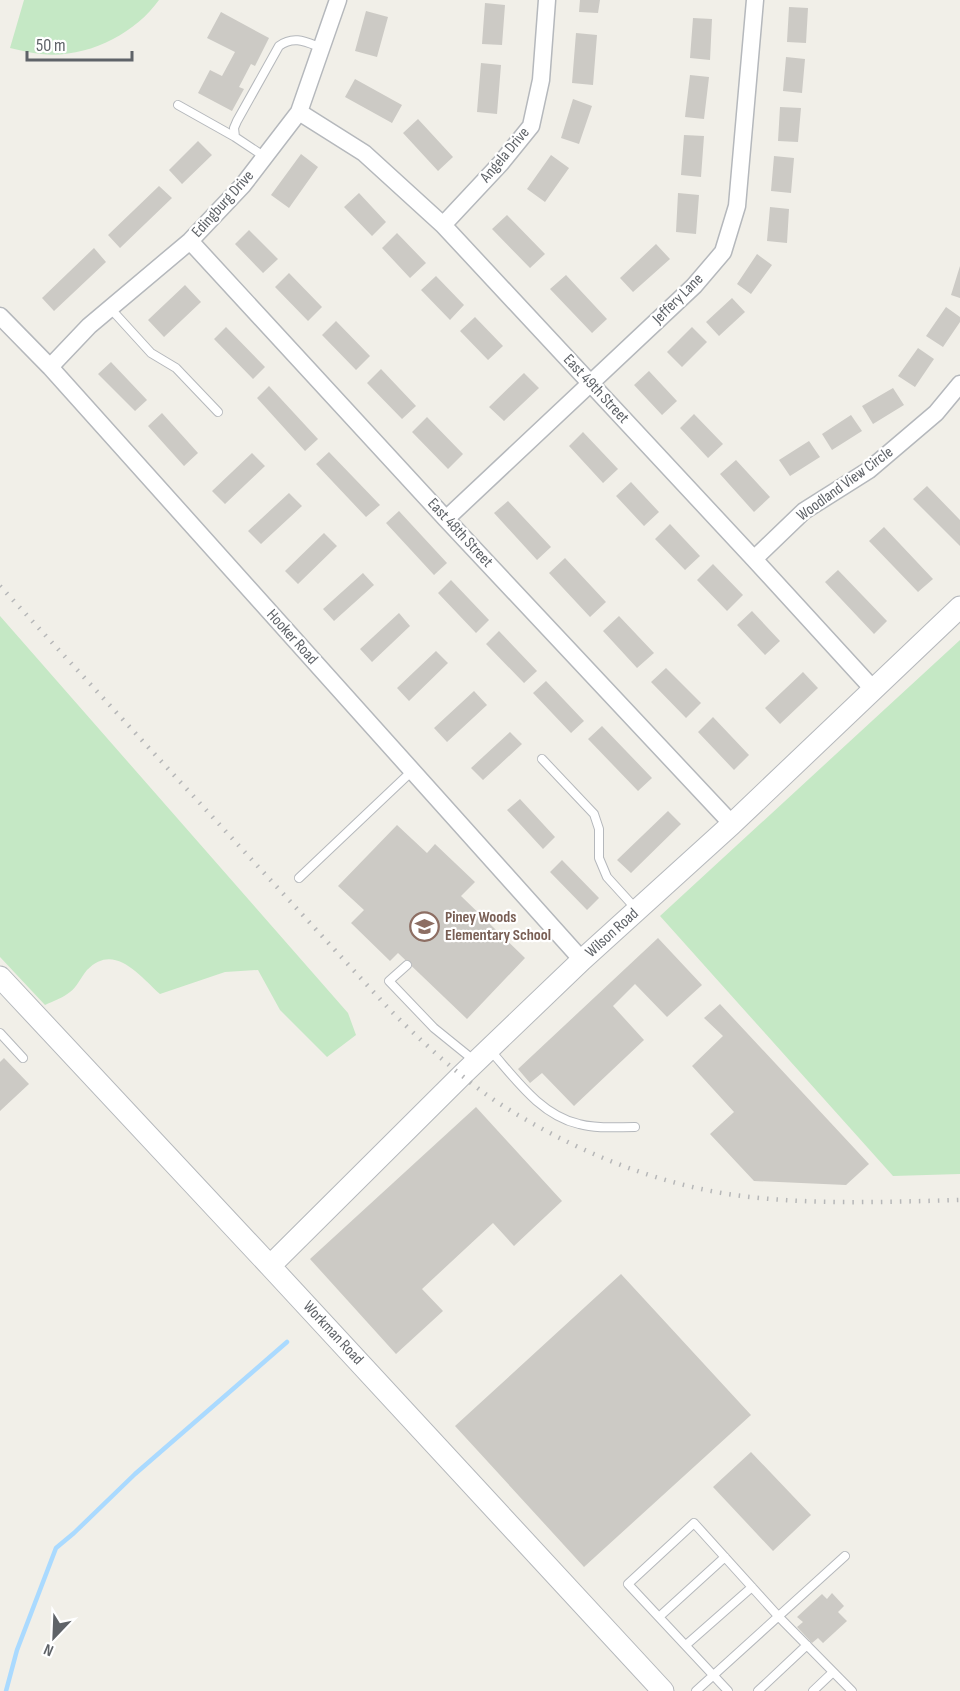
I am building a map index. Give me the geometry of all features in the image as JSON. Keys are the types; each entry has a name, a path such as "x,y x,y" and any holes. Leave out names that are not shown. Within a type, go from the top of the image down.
{"street":[{"name":"Edingburg Drive","path":"50,367 89,326 190,241 265,157 298,112 338,0"},
{"name":"Angela Drive","path":"443,225 501,163 531,126 541,80 547,0"},
{"name":"Jeffery Lane","path":"446,519 694,286 723,252 737,206 755,0"},
{"name":"East 49th Street","path":"298,112 364,153 443,225 873,689"},
{"name":"East 48th Street","path":"190,241 732,824"},
{"name":"Hooker Road","path":"0,316 50,367 582,960"},
{"name":"Woodland View Circle","path":"754,559 804,511 869,470 936,414 960,384"},
{"name":"Wilson Road","path":"270,1266 582,960 732,824 960,607"},
{"name":"Workman Road","path":"2,984 270,1266 663,1691"}],"lane":[{"path":"235,137 234,128 237,121 279,46 286,40 299,39 322,48"},
{"path":"178,105 265,157"},
{"path":"110,308 151,353 176,368 218,412"},
{"path":"542,759 594,814 599,829 599,858 607,877 638,910"},
{"path":"299,878 412,771"},
{"path":"407,965 389,981 434,1028 483,1056 539,1104 577,1124 635,1127"},
{"path":"0,1033 23,1058"},
{"path":"728,1691 628,1584 694,1523 779,1617 852,1691"},
{"path":"696,1691 845,1556"},
{"path":"659,1617 725,1557"},
{"path":"686,1645 752,1587"},
{"path":"758,1691 807,1645"},
{"path":"813,1691 833,1672"}],"green space":[{"path":"24,0 159,0 149,13 122,34 91,48 58,55 37,54 10,48"},
{"path":"0,616 348,1013 356,1035 327,1057 280,1010 258,970 225,972 160,994 126,964 107,959 97,962 87,970 67,994 45,1005 0,957"},
{"path":"960,640 960,1174 893,1176 660,916"}],"building":[{"path":"580,0 600,0 598,13 579,12"},
{"path":"485,3 505,5 502,45 482,44"},
{"path":"789,7 808,8 806,43 787,42"},
{"path":"366,11 388,17 377,57 355,51"},
{"path":"221,12 269,38 255,66 251,64 239,87 244,89 232,111 198,93 210,70 222,76 235,52 207,38"},
{"path":"693,18 712,19 710,60 690,58"},
{"path":"576,33 597,35 593,85 572,83"},
{"path":"786,57 805,59 802,93 783,91"},
{"path":"481,63 501,65 497,114 477,112"},
{"path":"690,75 709,77 704,119 685,117"},
{"path":"355,79 402,105 392,123 345,97"},
{"path":"573,99 592,106 579,144 561,138"},
{"path":"780,107 801,108 798,142 778,141"},
{"path":"418,119 453,157 438,171 403,133"},
{"path":"684,135 704,136 701,177 681,175"},
{"path":"198,141 212,155 182,184 169,170"},
{"path":"301,154 318,167 289,208 271,195"},
{"path":"551,155 569,168 545,202 527,189"},
{"path":"774,156 794,158 791,193 771,191"},
{"path":"159,186 172,198 120,248 108,235"},
{"path":"359,193 386,222 372,236 344,207"},
{"path":"678,193 699,195 696,234 676,232"},
{"path":"770,207 789,209 787,243 767,241"},
{"path":"507,215 545,254 530,268 492,229"},
{"path":"249,230 278,259 263,273 235,244"},
{"path":"397,233 426,263 410,278 382,248"},
{"path":"656,244 670,259 633,292 620,278"},
{"path":"94,248 106,262 54,311 42,298"},
{"path":"757,254 772,265 751,294 737,284"},
{"path":"960,266 960,298 951,295"},
{"path":"289,273 322,307 308,321 275,287"},
{"path":"566,275 607,319 592,333 550,289"},
{"path":"436,276 464,305 450,320 421,290"},
{"path":"185,285 201,302 164,337 148,320"},
{"path":"732,298 745,312 719,336 706,322"},
{"path":"946,307 960,317 960,322 943,347 926,336"},
{"path":"475,317 503,346 488,360 460,331"},
{"path":"336,321 370,356 356,370 322,335"},
{"path":"226,327 265,367 253,379 214,339"},
{"path":"692,327 707,342 682,367 667,352"},
{"path":"918,348 934,359 915,387 898,376"},
{"path":"111,362 147,400 135,411 98,374"},
{"path":"381,369 416,406 402,419 367,383"},
{"path":"649,371 677,401 662,415 634,385"},
{"path":"524,373 539,388 504,421 489,407"},
{"path":"269,386 318,439 305,451 257,398"},
{"path":"893,388 904,405 873,424 862,406"},
{"path":"162,413 198,453 184,466 148,426"},
{"path":"694,414 723,444 708,458 680,428"},
{"path":"851,415 862,431 832,450 822,434"},
{"path":"427,417 463,454 448,469 412,432"},
{"path":"583,432 618,469 603,483 569,446"},
{"path":"809,441 820,457 790,476 779,460"},
{"path":"329,452 380,505 366,517 316,464"},
{"path":"252,453 265,466 225,504 212,491"},
{"path":"736,460 770,497 754,512 720,474"},
{"path":"631,482 659,512 644,526 616,496"},
{"path":"927,486 960,520 960,546 913,499"},
{"path":"289,493 302,506 261,544 248,531"},
{"path":"508,501 551,547 537,560 494,513"},
{"path":"399,511 447,563 434,575 386,523"},
{"path":"670,524 700,556 685,570 655,539"},
{"path":"884,527 933,579 918,592 869,541"},
{"path":"324,533 337,546 298,584 285,571"},
{"path":"565,558 606,602 590,617 549,573"},
{"path":"713,564 743,595 727,611 697,580"},
{"path":"838,570 887,621 874,634 825,582"},
{"path":"363,573 374,585 334,621 323,609"},
{"path":"451,580 489,620 476,633 438,593"},
{"path":"752,611 780,641 765,655 737,625"},
{"path":"399,613 410,626 372,662 360,649"},
{"path":"619,616 654,653 637,668 603,631"},
{"path":"499,631 537,671 524,683 486,644"},
{"path":"436,651 448,663 409,701 397,688"},
{"path":"666,668 701,703 686,718 651,682"},
{"path":"803,672 818,688 780,724 765,708"},
{"path":"546,681 584,721 571,733 533,693"},
{"path":"474,691 487,705 447,742 434,728"},
{"path":"713,717 749,755 734,770 698,732"},
{"path":"602,726 652,778 638,791 588,739"},
{"path":"510,732 522,744 483,780 471,768"},
{"path":"520,799 555,837 543,849 507,810"},
{"path":"668,811 681,824 631,873 617,860"},
{"path":"397,825 427,853 435,844 475,882 461,896 525,958 467,1019 398,953 390,961 351,923 364,910 338,886"},
{"path":"562,860 599,898 587,910 550,872"},
{"path":"658,938 702,985 667,1017 635,984 613,1006 644,1040 574,1106 542,1073 530,1083 518,1069"},
{"path":"720,1004 869,1164 846,1185 754,1181 710,1134 734,1112 692,1066 723,1036 704,1018"},
{"path":"4,1058 29,1084 0,1111 0,1062"},
{"path":"476,1107 562,1201 514,1246 493,1223 422,1289 443,1311 396,1354 310,1259"},
{"path":"621,1274 751,1415 584,1567 455,1426"},
{"path":"751,1452 811,1515 773,1551 713,1487"},
{"path":"832,1593 844,1606 838,1612 847,1621 823,1643 818,1638 812,1643 797,1627 803,1622 797,1617 822,1594 827,1599"}],"waterway":[{"path":"6,1691 17,1650 56,1548 135,1474 287,1342"}],"railway":[{"path":"0,586 391,1011 441,1058 494,1100 551,1134 582,1149 645,1173 709,1191 769,1199 823,1202 960,1200"}],"place":[{"name":"Piney Woods Elementary School","path":"424,926"}]}
